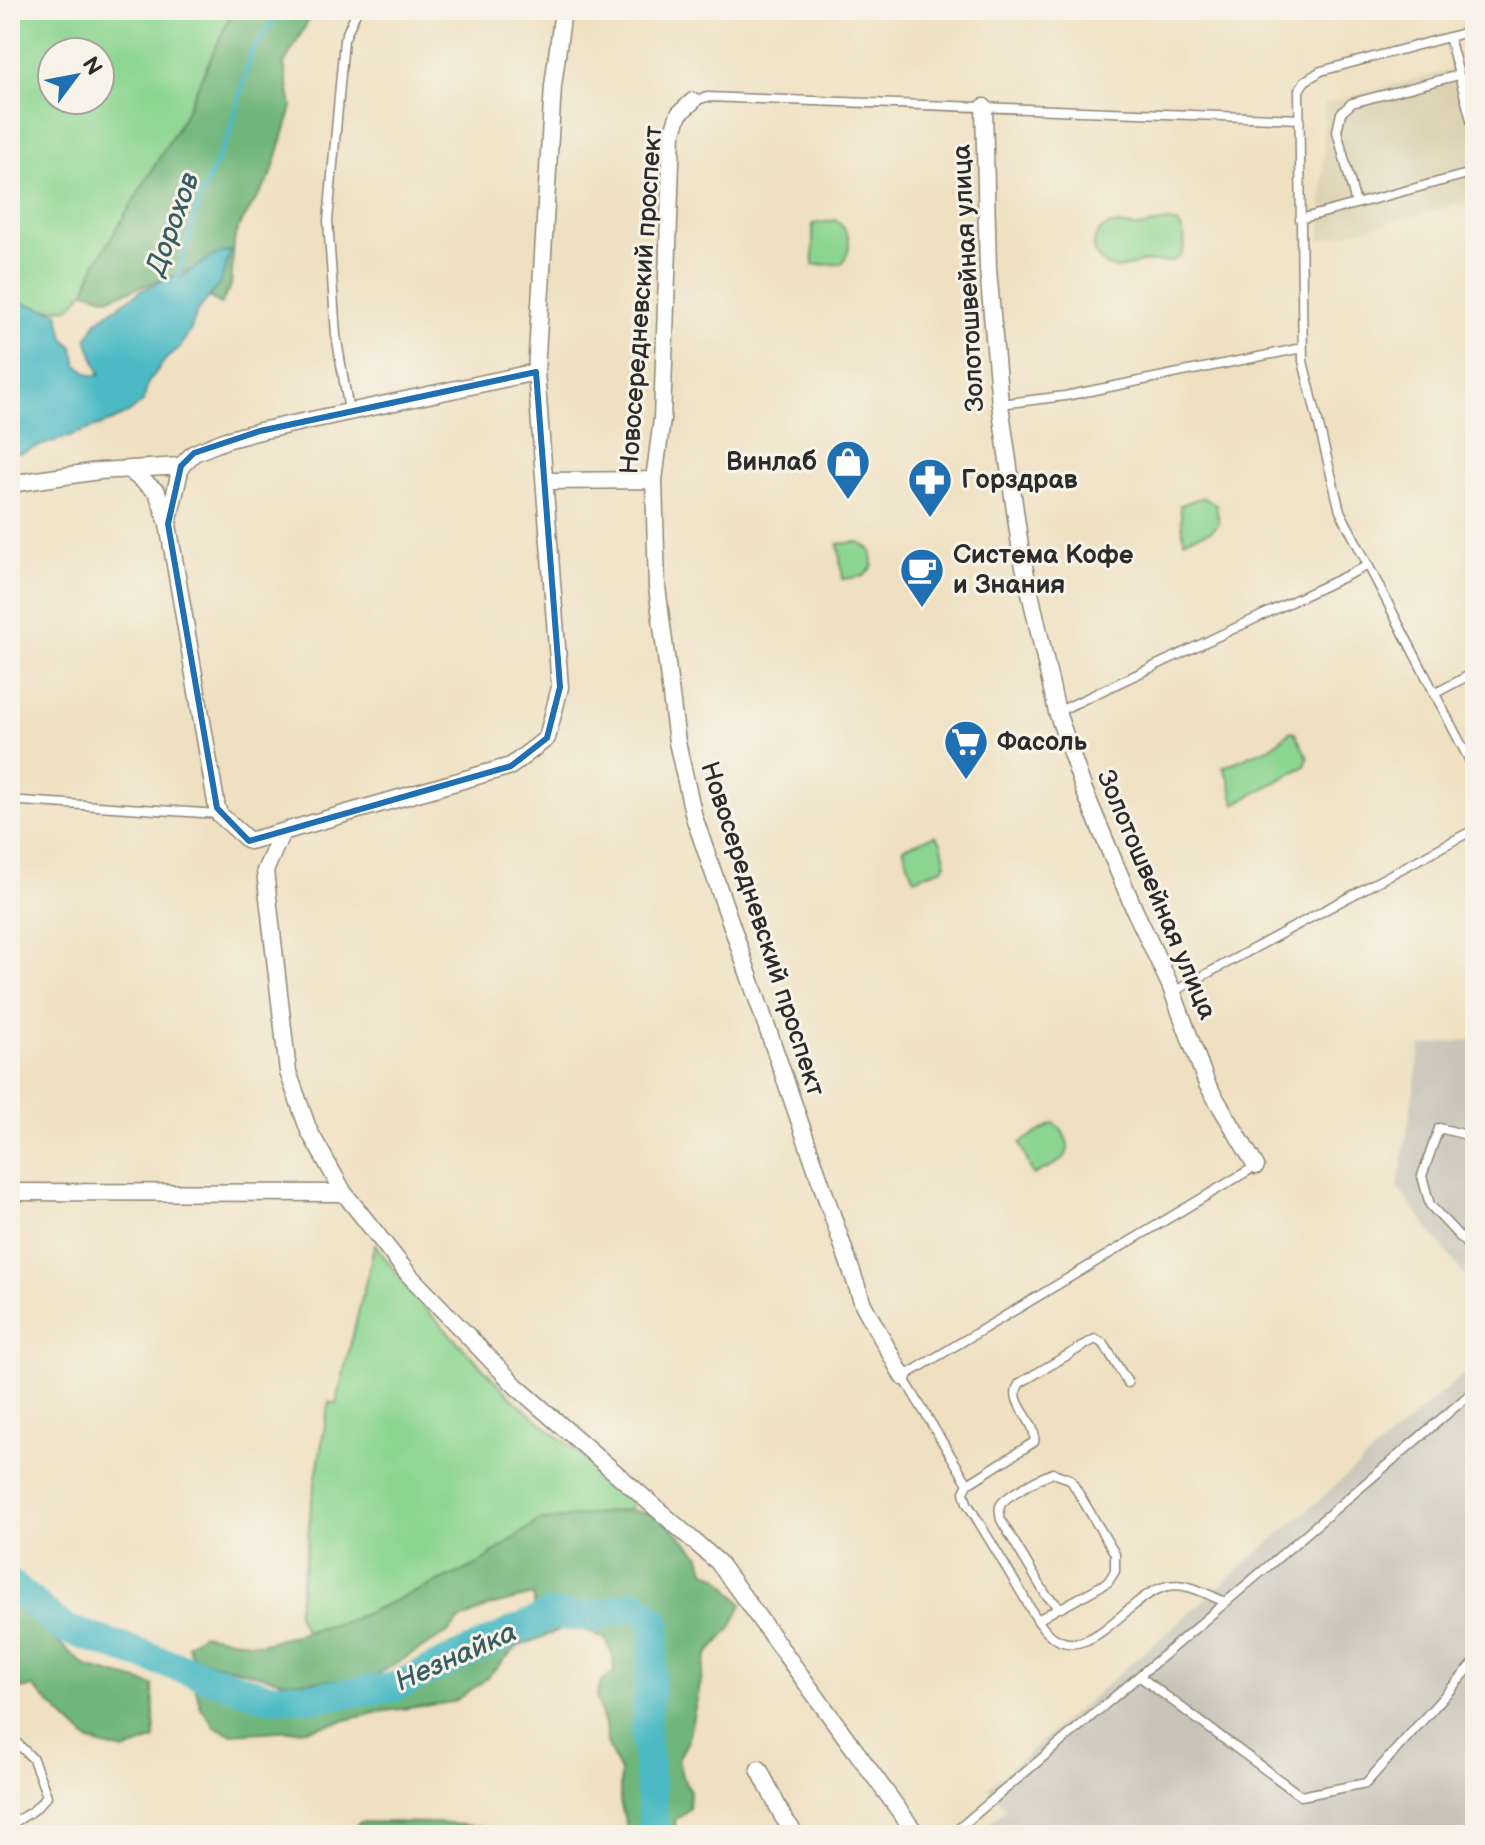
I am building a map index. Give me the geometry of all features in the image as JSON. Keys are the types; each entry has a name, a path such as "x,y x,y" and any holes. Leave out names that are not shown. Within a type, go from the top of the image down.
{"street":[{"path":"129,470 157,492 168,524 219,814 249,841 511,766 547,738 560,687 536,372 553,86 563,10"},
{"name":"Новосередневский проспект","path":"693,101 679,114 672,134 662,419 654,480 658,605 677,742 694,817 863,1304 903,1377"},
{"name":"Золотошвейная улица","path":"984,107 988,269 1000,404 1021,553 1057,712 1108,850 1173,992 1211,1094 1256,1166"},
{"path":"168,524 181,466 194,453 226,440 536,372"},
{"path":"10,484 99,471 181,466"},
{"path":"545,481 654,480"},
{"path":"282,832 265,871 288,1072 309,1131 344,1193 409,1275 517,1387 718,1562 917,1835"},
{"path":"10,1192 344,1193"},
{"path":"759,1769 783,1817 796,1835"}],"lane":[{"path":"349,411 336,335 328,221 344,40 357,10"},
{"path":"1475,30 1312,75 1299,90 1302,348 1305,373 1340,511 1475,771"},
{"path":"1449,37 1475,135"},
{"path":"1356,204 1337,131 1341,113 1352,103 1459,75"},
{"path":"693,101 707,97 1300,119"},
{"path":"1300,219 1475,172"},
{"path":"1000,404 1065,396 1302,348"},
{"path":"1057,712 1367,566"},
{"path":"1434,694 1475,672"},
{"path":"22,801 219,814"},
{"path":"1173,992 1475,829"},
{"path":"1475,1137 1439,1128 1422,1176 1430,1205 1475,1253"},
{"path":"968,1484 903,1377 1256,1166"},
{"path":"1128,1383 1104,1344 1095,1339 1020,1383 1015,1390 1015,1398 1033,1428 1034,1442 968,1484 964,1492 967,1503 1038,1620 1055,1638 1071,1643 1092,1639 1157,1589 1187,1586 1226,1602"},
{"path":"951,1835 1475,1390"},
{"path":"1038,1620 1108,1582 1116,1563 1115,1554 1070,1479 1053,1473 1004,1500 999,1511 1001,1520 1046,1595 1058,1608"},
{"path":"1139,1676 1301,1796 1366,1783 1475,1662"},
{"path":"10,1736 33,1759 47,1796 34,1810 10,1825"},
{"path":"1475,1781 1475,1795"}],"highlighted area":[{"path":"536,372 560,687 547,738 511,766 249,841 217,808 168,524 181,466 194,453 260,431"}],"shaded area":[{"path":"1475,64 1475,200 1321,240 1325,103"},
{"path":"1475,1039 1475,1290 1398,1188 1421,1046"},
{"path":"1475,1364 1475,1835 975,1835 1006,1809 989,1787"}],"green space":[{"path":"10,10 233,10 182,120 94,267 85,291 69,308 43,309 10,300"},
{"path":"233,10 318,10 284,64 292,107 271,176 238,228 231,285 221,304 200,292 190,270 108,298 85,291 94,267 182,120"},
{"path":"836,220 849,240 846,258 842,264 813,265 813,224"},
{"path":"1166,221 1178,224 1184,235 1182,252 1174,260 1142,262 1116,269 1101,261 1094,249 1096,237 1106,227 1140,227"},
{"path":"1203,497 1216,505 1219,523 1211,531 1184,540 1180,505"},
{"path":"858,542 871,552 872,567 864,576 843,579 838,544"},
{"path":"1291,731 1308,758 1305,766 1235,804 1223,767 1271,747"},
{"path":"935,835 941,842 946,863 943,868 914,879 903,848"},
{"path":"1054,1123 1065,1136 1067,1152 1059,1162 1033,1175 1020,1143"},
{"path":"375,1244 415,1298 515,1401 636,1501 628,1510 538,1521 477,1565 348,1621 305,1631 297,1614 329,1402 336,1404"},
{"path":"628,1510 657,1514 699,1554 705,1570 720,1578 742,1604 731,1628 707,1655 687,1743 678,1759 690,1791 689,1809 675,1820 677,1835 629,1835 620,1802 620,1773 607,1743 606,1728 596,1697 601,1682 614,1672 613,1656 606,1639 577,1627 560,1630 517,1647 481,1683 453,1702 379,1712 309,1729 231,1734 215,1727 201,1707 195,1686 209,1679 237,1690 355,1694 394,1678 429,1675 484,1635 535,1609 533,1595 490,1606 459,1621 448,1633 369,1679 285,1682 192,1657 187,1645 202,1634 260,1644 348,1621 477,1565 538,1521"},
{"path":"10,1601 87,1667 153,1685 155,1739 124,1751 90,1742 33,1687 10,1690"},
{"path":"360,1822 459,1825 511,1835 343,1835"}],"water":[{"path":"231,251 220,283 197,312 180,347 165,360 148,383 143,402 110,422 20,453 10,452 10,300 58,312 64,338 73,347 77,365 90,375 100,375 87,339 97,321 142,290 173,276 179,278 215,255"}],"waterway":[{"name":"Дорохов","path":"176,283 201,196 231,129 251,53 280,10"},
{"name":"Незнайка","path":"10,1584 63,1628 267,1697 318,1697 394,1687 549,1615 595,1617 635,1604 656,1623 645,1731 655,1835"}],"place":[{"name":"Винлаб","path":"848,501"},
{"name":"Горздрав","path":"930,519"},
{"name":"Система Кофе и Знания","path":"922,609"},
{"name":"Фасоль","path":"966,781"}]}
